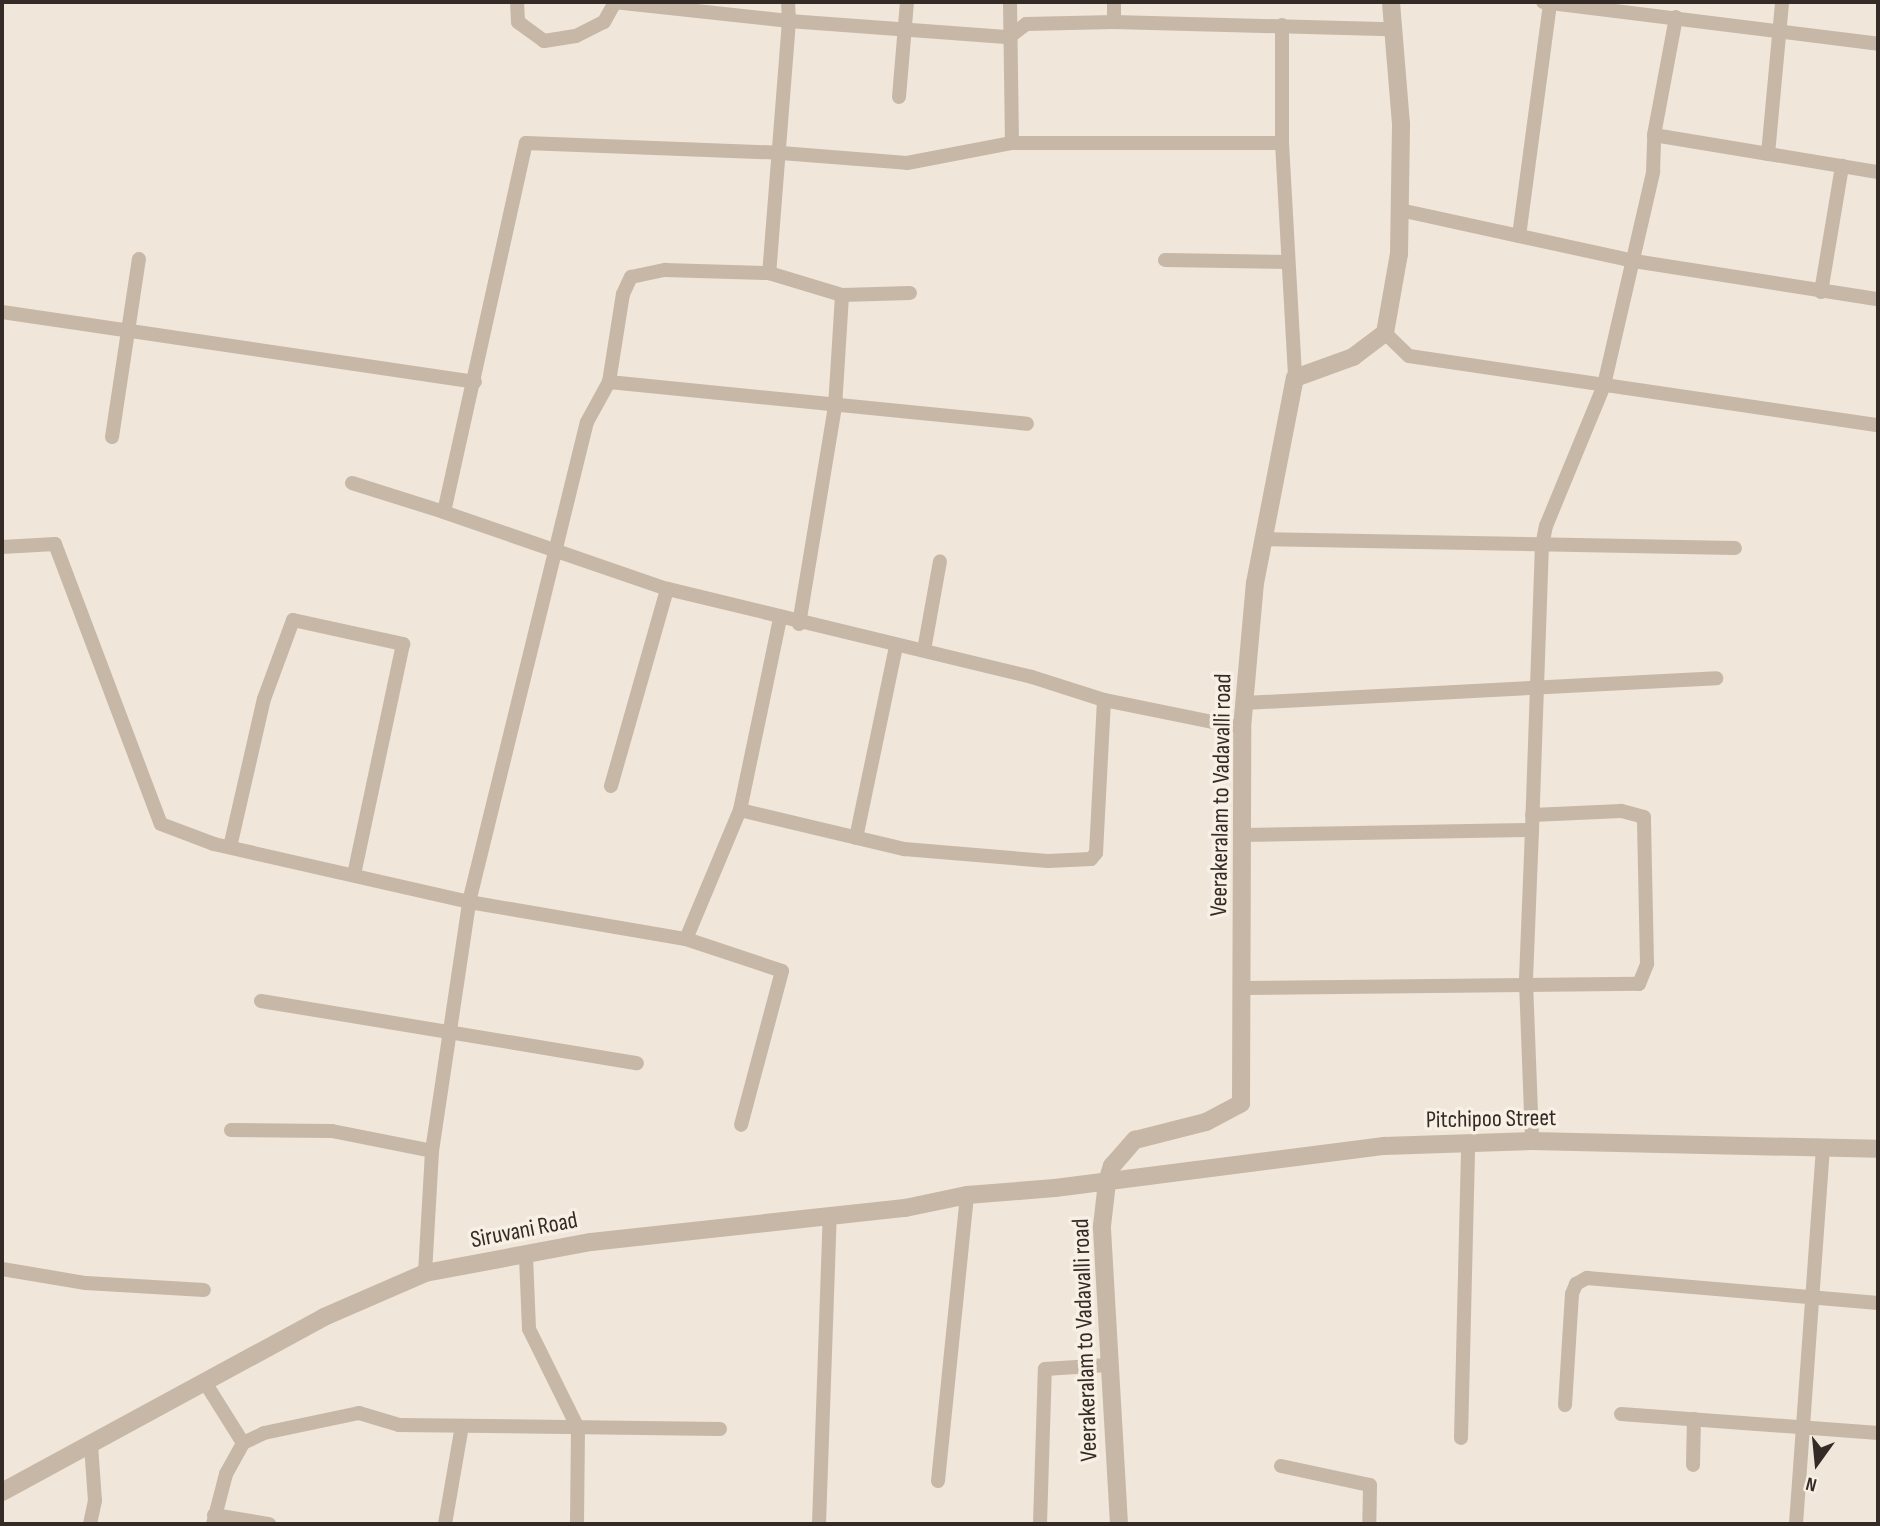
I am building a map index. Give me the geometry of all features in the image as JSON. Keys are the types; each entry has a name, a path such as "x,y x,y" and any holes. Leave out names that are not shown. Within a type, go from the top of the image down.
{"street":[{"path":"517,2 518,22 544,41 576,36 604,22 614,3 1009,37 1026,24 1114,22 1390,29"},
{"path":"769,273 781,153 789,2"},
{"path":"899,97 907,30 907,2"},
{"path":"1010,2 1012,143"},
{"path":"1114,2 1114,22"},
{"path":"1282,25 1282,143 1295,378 1353,357 1385,333 1399,254 1401,124 1390,29 1391,2"},
{"path":"1543,2 1777,29 1878,44"},
{"path":"1768,154 1777,29 1782,2"},
{"path":"1519,236 1550,3"},
{"path":"1532,1140 1526,982 1542,546 1546,526 1605,385 1653,172 1654,135 1676,17"},
{"path":"1654,135 1878,172"},
{"path":"444,512 526,143 781,153 907,163 1012,143 1282,143"},
{"path":"1821,292 1842,166"},
{"path":"1399,209 1634,261 1878,299"},
{"path":"112,437 139,259"},
{"path":"1165,260 1288,262"},
{"path":"425,1273 432,1151 452,1032 469,902 558,551 587,422 609,382 623,294 631,277 665,270 769,273 842,295 910,293"},
{"path":"799,624 835,407 842,295"},
{"path":"2,312 475,382"},
{"path":"1385,333 1409,356 1878,425"},
{"name":"Veerakeralam to Vadavalli road","path":"1119,1524 1102,1226 1107,1182 1112,1166 1135,1140 1206,1122 1241,1103 1244,988 1242,728 1262,540 1295,378"},
{"path":"609,382 835,407 1027,424"},
{"path":"352,483 667,589 896,647 925,650 1104,700 1242,728"},
{"path":"1262,540 1734,548"},
{"path":"2,547 55,544 161,824 230,847 469,902 686,939 782,971 741,1125"},
{"path":"925,650 940,561"},
{"path":"611,786 667,589"},
{"path":"686,939 740,810 780,618"},
{"path":"230,847 264,699 293,620 403,644 354,875"},
{"path":"856,838 896,647"},
{"path":"1244,703 1535,685 1716,678"},
{"path":"740,810 904,849 1048,861 1091,859 1096,853 1104,700"},
{"path":"1243,835 1532,823 1621,811 1644,817 1647,964 1640,984 1526,982 1244,988"},
{"path":"261,1001 637,1063"},
{"path":"231,1130 332,1131 432,1151"},
{"name":"Pitchipoo Street","path":"1107,1182 1384,1146 1532,1140 1878,1149"},
{"path":"1461,1438 1468,1144"},
{"path":"1796,1524 1823,1146"},
{"name":"Siruvani Road","path":"2,1492 206,1384 324,1317 425,1273 526,1257 591,1242 830,1215 967,1195 1107,1182"},
{"path":"938,1481 967,1195"},
{"path":"819,1524 830,1215"},
{"path":"526,1257 529,1329 578,1428 577,1524"},
{"path":"2,1269 86,1283 204,1290"},
{"path":"1565,1405 1572,1294 1576,1284 1587,1278 1878,1303"},
{"path":"1040,1524 1045,1369 1108,1365"},
{"path":"206,1384 243,1443"},
{"path":"269,1524 213,1520 231,1463 243,1443 264,1433 359,1413 399,1425 720,1429"},
{"path":"1621,1414 1878,1433"},
{"path":"1693,1465 1694,1419"},
{"path":"445,1524 462,1426"},
{"path":"90,1524 95,1501 91,1445"},
{"path":"1280,1466 1370,1485 1369,1524"}]}
